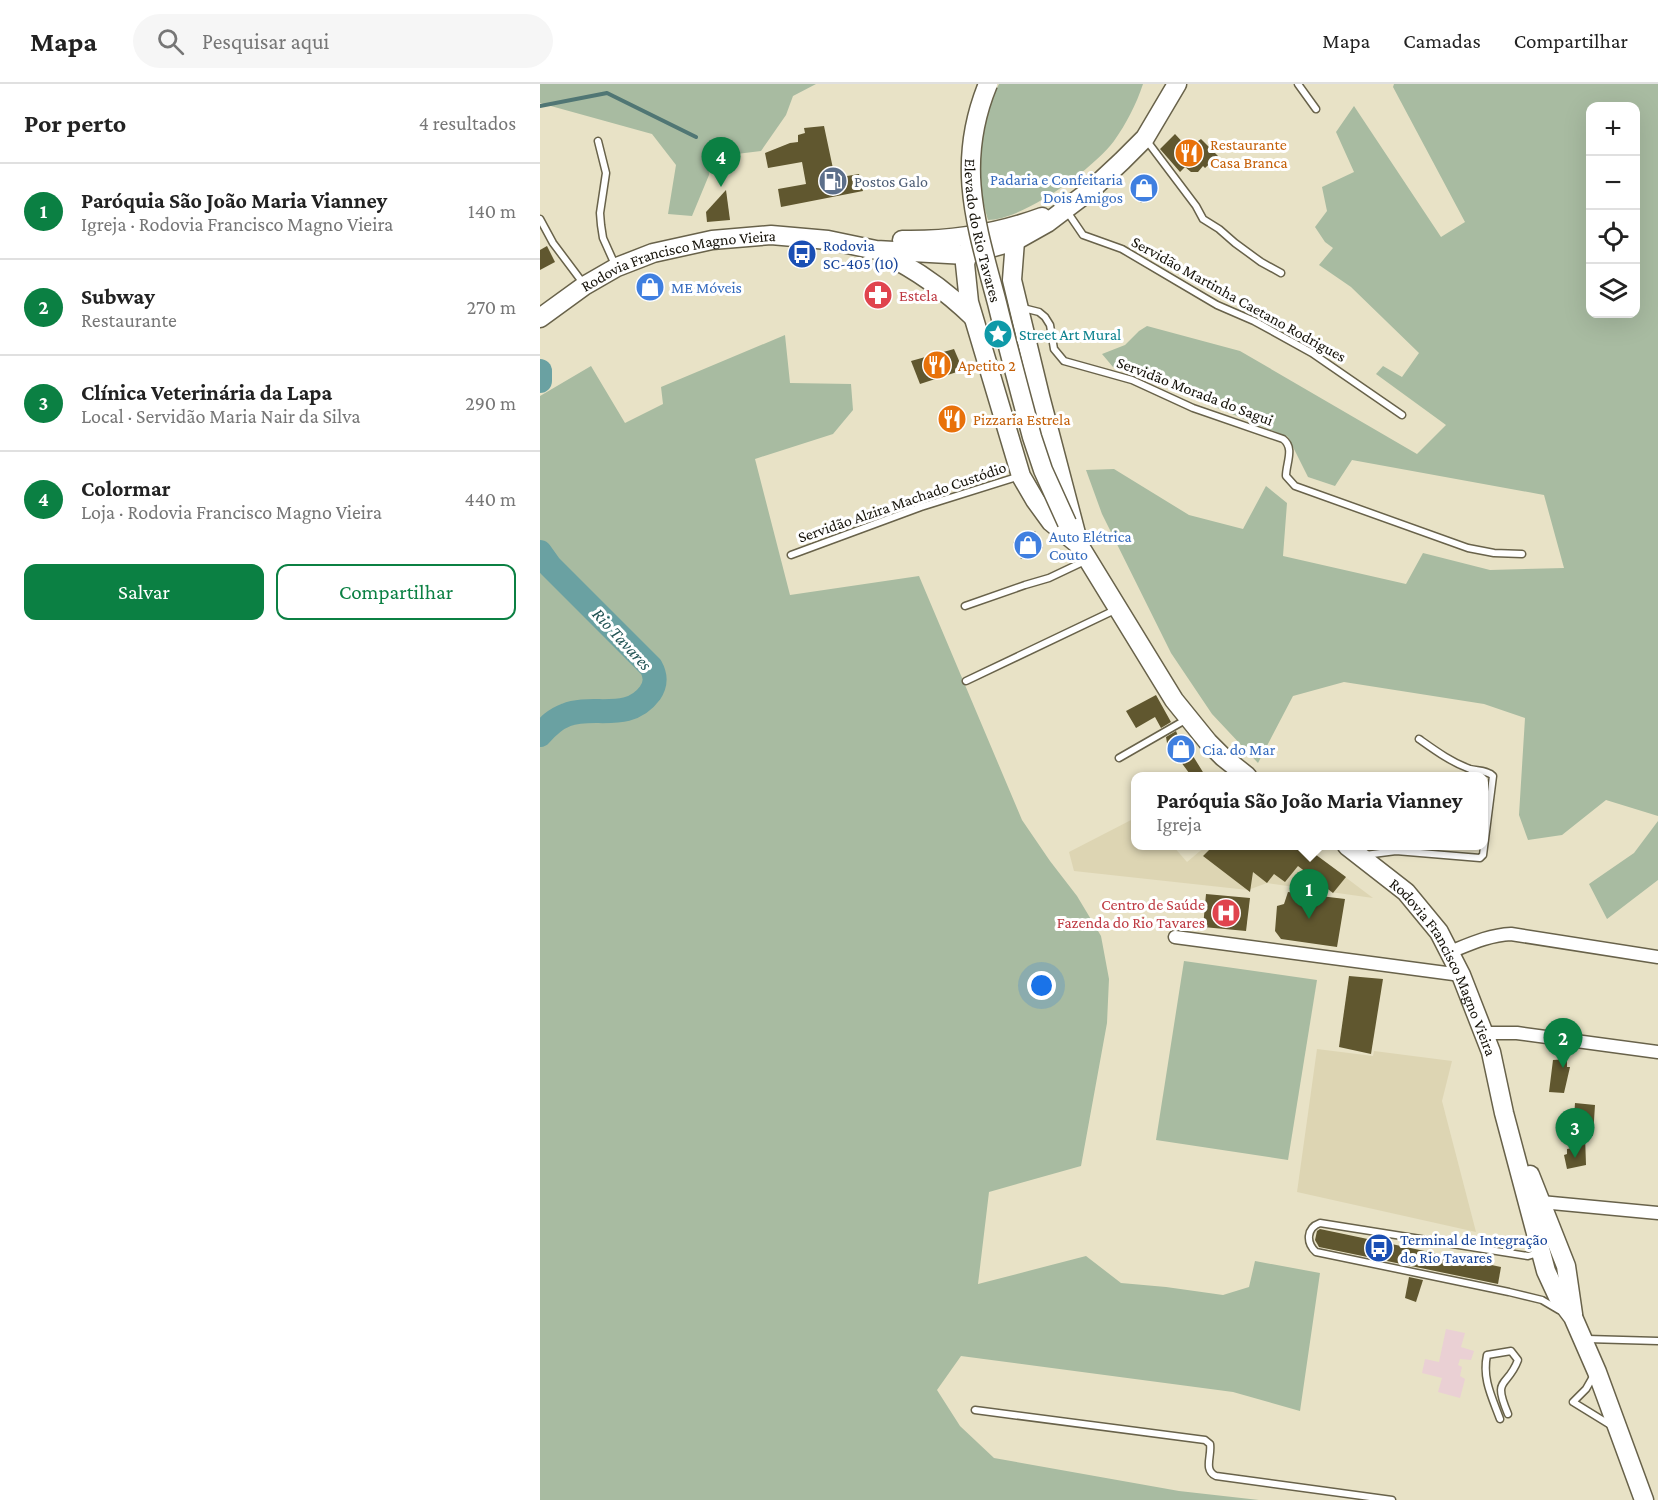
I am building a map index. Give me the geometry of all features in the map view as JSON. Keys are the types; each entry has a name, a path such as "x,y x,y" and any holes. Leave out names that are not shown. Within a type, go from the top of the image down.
{"main road":[{"name":"Elevado do Rio Tavares","path":"988,84 976,120 971,147 969,175 975,224 1032,437 1067,523 1083,552"},
{"path":"1148,134 1162,91 1162,84"},
{"path":"1148,134 1177,84"},
{"name":"Rodovia Francisco Magno Vieira","path":"828,240 876,250 966,255 1015,241 1039,228 1092,189 1148,134"},
{"name":"Rodovia Francisco Magno Vieira","path":"541,318 584,286 617,267 679,246 739,236 771,235 828,240 962,238 1009,228 1065,209"},
{"path":"975,235 966,255 966,279 973,316 1021,476 1035,501 1051,522 1083,552"},
{"path":"1015,241 1011,271 1019,308 1040,396 1083,552 1174,700 1223,758 1241,772"},
{"path":"876,250 921,274 973,316"},
{"name":"Rodovia Francisco Magno Vieira","path":"1353,850 1406,892 1426,916 1450,952 1491,1052 1504,1113 1547,1241"},
{"name":"Rodovia Francisco Magno Vieira","path":"1504,1113 1541,1202 1547,1241 1546,1271 1558,1297 1573,1317 1597,1372 1644,1500"}],"street":[{"path":"1450,952 1499,934 1511,934 1658,957"},
{"path":"1174,937 1461,975"},
{"path":"1484,1033 1517,1033 1658,1052"},
{"path":"1541,1202 1658,1214"}],"lane":[{"path":"1298,84 1316,109"},
{"path":"1148,134 1203,219 1220,229 1234,243 1261,262 1281,273"},
{"path":"598,141 606,173 600,213 601,225 603,238 617,267"},
{"name":"Servidão Martinha Caetano Rodrigues","path":"1065,209 1083,235 1122,249 1217,305 1254,321 1312,353 1402,415"},
{"path":"540,219 553,243 584,286"},
{"name":"Servidão Morada do Sagui","path":"1019,308 1039,312 1045,317 1050,325 1054,349 1064,361 1132,380 1193,408 1282,439 1288,443 1290,449 1286,476 1295,486 1468,548 1494,553 1522,554"},
{"name":"Servidão Alzira Machado Custódio","path":"791,555 921,507 1021,476"},
{"path":"965,606 1049,578 1083,552"},
{"path":"966,681 1117,609"},
{"path":"1119,758 1188,718"},
{"path":"1419,739 1451,762 1473,770 1490,772 1493,776 1488,816"},
{"path":"1362,856 1396,851 1480,858 1484,850"},
{"path":"1547,1241 1528,1256 1320,1223 1315,1225 1309,1234 1310,1245 1316,1252 1520,1294 1542,1300 1573,1317"},
{"path":"1582,1339 1658,1341"},
{"path":"1500,1419 1485,1379 1485,1367 1487,1355 1511,1351 1518,1360 1515,1368 1501,1384 1500,1395 1508,1414"},
{"path":"1597,1372 1586,1389 1573,1402 1617,1430"},
{"path":"975,1410 1205,1440 1210,1444 1211,1449 1208,1468 1210,1473 1216,1476 1392,1500"}],"shaded area":[{"path":"1131,820 1131,850 1176,850 1187,862 1201,850 1309,850 1373,898 1267,883 1248,890 1074,871 1069,852"},
{"path":"1317,1049 1373,1056 1374,1051 1452,1061 1442,1101 1476,1232 1297,1192"},
{"path":"1446,1329 1465,1333 1461,1347 1474,1351 1471,1360 1460,1359 1458,1365 1462,1367 1460,1376 1465,1379 1460,1398 1438,1392 1442,1378 1422,1373 1425,1359 1439,1362"}],"green space":[{"path":"540,84 816,84 793,96 786,115 761,151 712,157 709,175 692,216 668,214 676,165 652,134 540,103"},
{"path":"999,84 1143,84 1134,107 1118,135 1090,165 1056,191 1020,212 988,220 981,188 981,149 989,107"},
{"path":"1394,84 1658,84 1658,816 1606,800 1562,835 1528,840 1519,815 1525,718 1484,704 1344,682 1293,696 1258,763 1212,714 1171,653 1102,514 1086,470 1114,469 1189,515 1243,529 1266,486 1287,503 1283,556 1406,584 1423,553 1490,570 1564,568 1544,495 1352,460 1335,486 1308,477 1288,437 1133,373 1113,367 1102,354 1125,345 1147,326 1240,351 1417,454 1446,425 1376,374 1383,366 1402,377 1419,353 1351,287 1319,265 1333,248 1325,242 1315,227 1327,211 1322,187 1354,172 1336,132 1354,106 1441,237 1465,222 1393,87"},
{"path":"785,335 790,383 851,384 853,410 833,434 755,459 790,595 919,576 1022,820 1077,896 1101,936 1109,979 1107,1023 1081,1166 989,1192 978,1284 1086,1256 1121,1283 1223,1295 1249,1287 1255,1261 1320,1273 1300,1411 1233,1392 961,1356 937,1390 960,1426 994,1458 1179,1491 1259,1500 540,1500 540,396 591,366 625,423 663,404 661,387"},
{"path":"1658,821 1658,880 1607,919 1589,884 1634,853"},
{"path":"1184,961 1317,980 1288,1160 1156,1140"}],"building":[{"path":"824,126 835,178 859,174 863,191 781,207 778,189 806,184 802,162 768,168 765,153 798,142 798,135 805,133 804,128"},
{"name":"Restaurante Casa Branca","path":"1175,134 1188,148 1201,139 1218,156 1198,172 1191,172 1185,167 1180,172 1160,149"},
{"name":"Padaria e Confeitaria Dois Amigos","path":"1148,174 1157,186 1141,203 1132,190"},
{"path":"726,190 730,220 707,222 706,212"},
{"path":"547,246 555,262 540,270 540,250"},
{"name":"ME Móveis","path":"654,277 660,289 645,296 639,284"},
{"name":"Apetito 2","path":"954,349 963,370 920,384 911,361"},
{"name":"Auto Elétrica Couto","path":"1035,531 1043,548 1021,559 1013,542"},
{"path":"1156,695 1171,722 1161,728 1155,717 1136,728 1126,711"},
{"name":"Cia. do Mar","path":"1176,731 1178,736 1180,734 1195,754 1193,756 1203,772 1188,772 1167,743 1166,737"},
{"path":"1209,850 1309,850 1346,877 1333,893 1298,866 1285,882 1274,874 1267,883 1253,872 1250,892 1203,856"},
{"path":"1288,892 1345,899 1337,947 1281,939 1275,931 1277,906 1284,904"},
{"name":"Centro de Saúde Fazenda do Rio Tavares","path":"1206,894 1250,898 1246,931 1203,927"},
{"path":"1349,976 1383,979 1371,1054 1339,1047"},
{"path":"1567,1059 1567,1067 1570,1067 1564,1093 1549,1092 1553,1060"},
{"path":"1575,1103 1595,1105 1593,1136 1585,1135 1586,1165 1567,1169 1564,1155 1567,1154 1567,1149 1572,1148"},
{"path":"1320,1229 1501,1267 1498,1284 1319,1247 1315,1240 1317,1231"},
{"path":"1409,1277 1423,1280 1416,1302 1405,1298"}],"waterway":[{"path":"540,106 607,93 696,137"},
{"name":"Rio Tavares","path":"540,371 540,381"},
{"name":"Rio Tavares","path":"540,552 550,566 651,667 655,680 650,693 631,708 576,712 558,719 540,735"}],"place":[{"name":"Restaurante Casa Branca","path":"1189,153"},
{"name":"Postos Galo","path":"833,181"},
{"name":"Colormar","path":"721,187"},
{"name":"Padaria e Confeitaria Dois Amigos","path":"1144,188"},
{"name":"Rodovia SC-405 (10)","path":"802,254"},
{"name":"ME Móveis","path":"650,287"},
{"name":"Estela","path":"878,295"},
{"name":"Street Art Mural","path":"998,334"},
{"name":"Apetito 2","path":"937,365"},
{"name":"Pizzaria Estrela","path":"952,419"},
{"name":"Auto Elétrica Couto","path":"1028,545"},
{"name":"Cia. do Mar","path":"1181,749"},
{"name":"Centro de Saúde Fazenda do Rio Tavares","path":"1226,913"},
{"name":"Paróquia São João Maria Vianney","path":"1309,919"},
{"name":"Subway","path":"1563,1068"},
{"name":"Clínica Veterinária da Lapa","path":"1575,1158"},
{"name":"Terminal de Integração do Rio Tavares","path":"1379,1248"}]}
